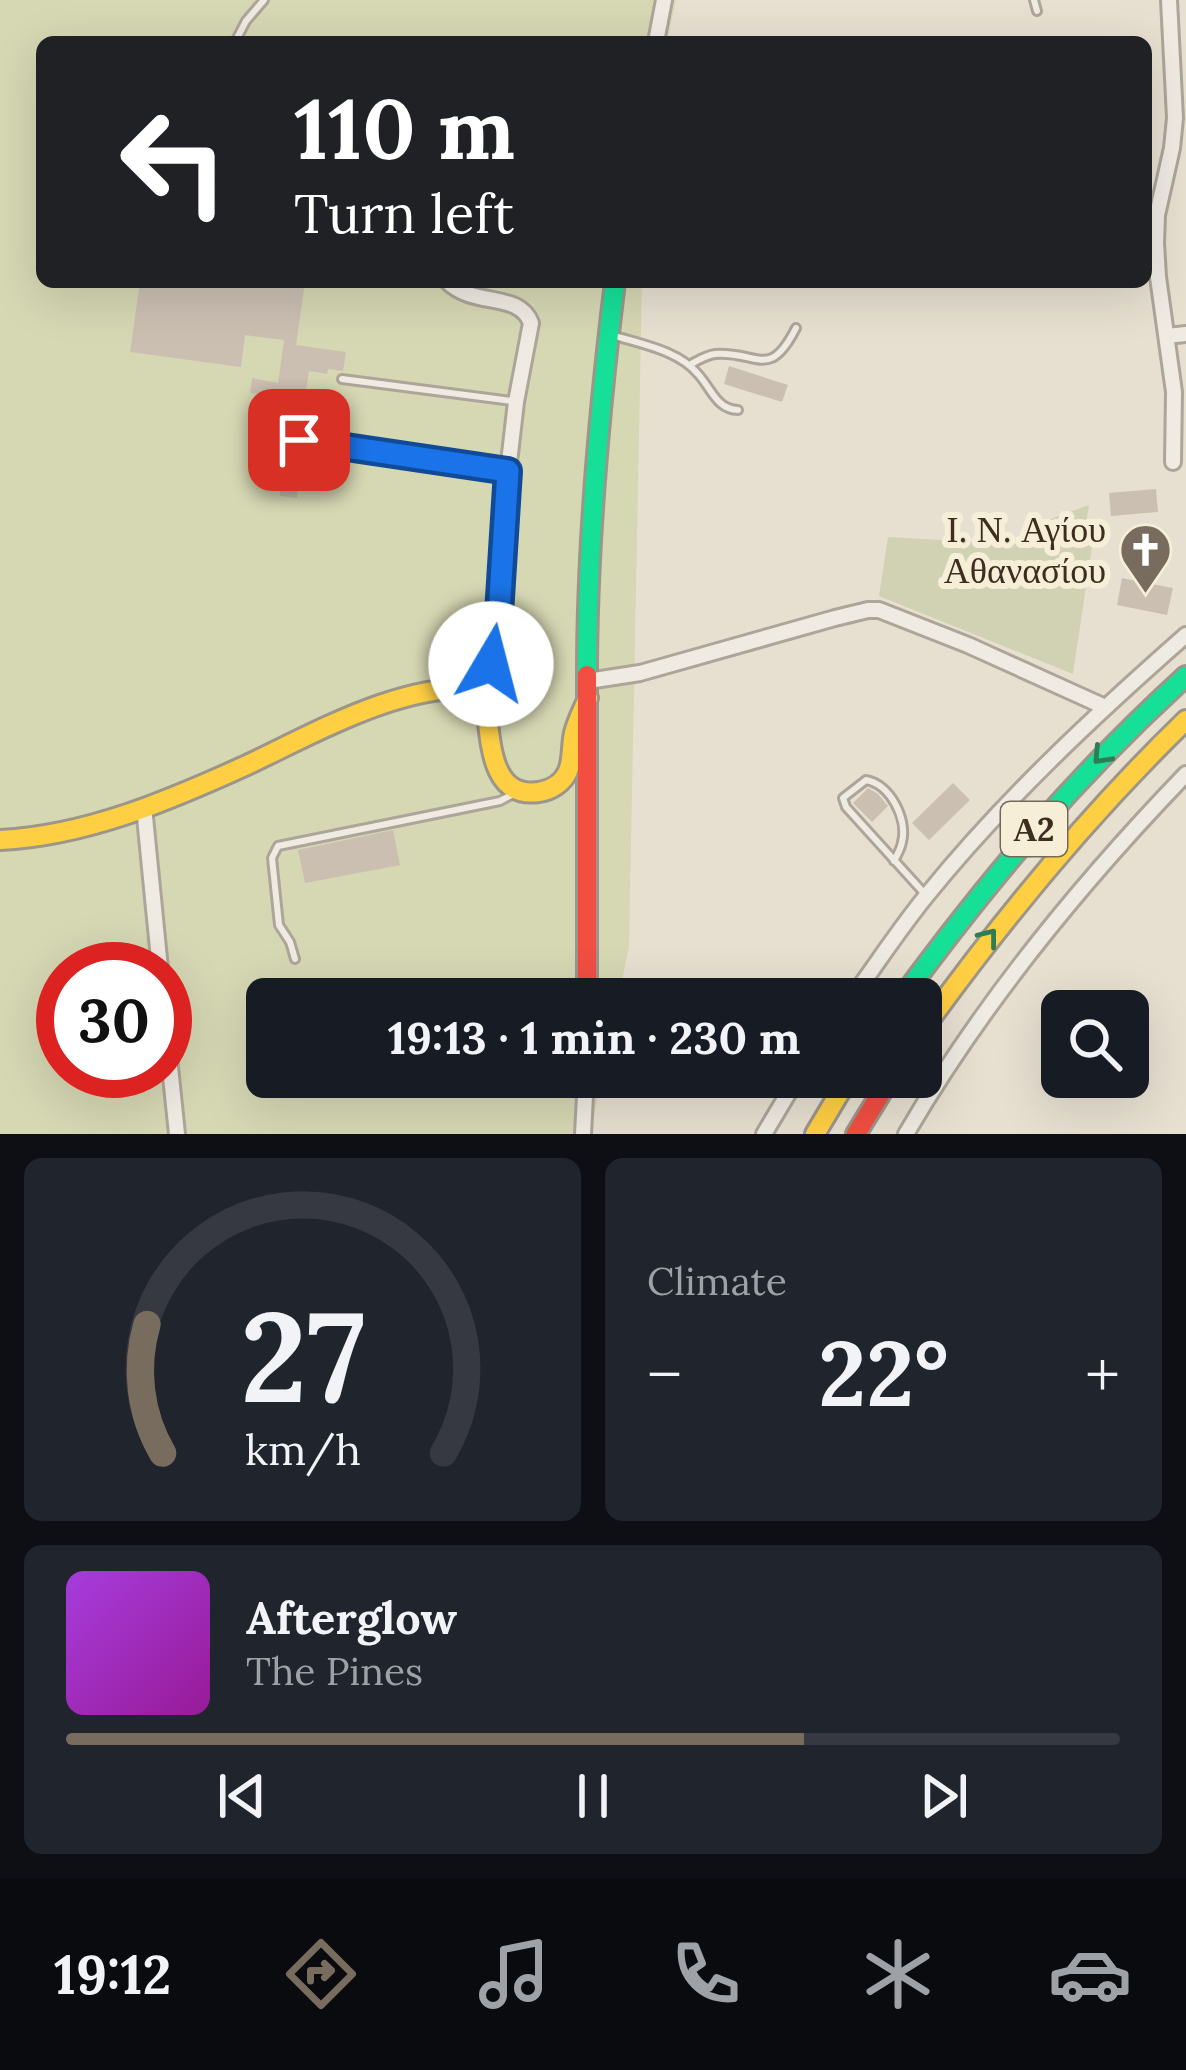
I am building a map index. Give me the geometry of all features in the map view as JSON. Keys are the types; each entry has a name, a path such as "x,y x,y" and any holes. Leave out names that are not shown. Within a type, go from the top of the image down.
{"main road":[{"path":"587,978 587,596 614,288"},
{"name":"Α2","path":"917,978 1042,819 1117,739 1186,676"},
{"path":"0,840 33,838 144,807 360,715 452,686 482,689 499,774 517,790 549,789 569,769 588,690"},
{"name":"Α2","path":"942,1002 987,939 1062,849 1186,720"},
{"path":"815,1134 836,1098"},
{"path":"856,1134 878,1098"}],"street":[{"path":"657,36 664,0"},
{"path":"1169,0 1175,118 1157,215 1158,277 1174,392 1173,461"},
{"path":"456,288 469,297 512,304 528,313 531,323 508,471 497,645 482,689"},
{"path":"1167,336 1186,334"},
{"path":"588,690 836,618 879,610 1105,706"},
{"path":"866,978 926,896 1008,802 1105,706 1186,635"},
{"path":"906,1134 1005,981 1120,842 1186,774"},
{"path":"144,807 157,942"},
{"path":"173,1098 177,1134"},
{"path":"583,1134 585,1098"},
{"path":"764,1134 785,1098"}],"lane":[{"path":"239,36 264,0"},
{"path":"1034,0 1037,11"},
{"path":"688,365 709,355 773,358 785,350 796,328"},
{"path":"608,334 679,358 697,371 722,405 738,410"},
{"path":"342,379 516,402"},
{"path":"299,440 508,471"},
{"path":"894,861 904,838 900,812 871,778 843,802 894,861 926,896"},
{"path":"296,959 279,925 272,858 278,846 500,801 517,790"}],"green space":[{"path":"0,0 676,0 668,36 36,36 36,288 642,288 629,947 622,978 246,978 246,1098 598,1098 590,1134 0,1134"},
{"path":"1089,505 1084,539 1093,540 1073,674 879,596 888,537 1032,545 1034,525"}],"building":[{"path":"139,288 304,288 296,345 346,352 343,371 309,371 303,408 250,393 252,378 278,383 284,340 245,335 241,367 130,352"},
{"path":"729,366 788,385 782,402 724,384"},
{"path":"284,453 301,455 297,498 280,496"},
{"path":"1156,489 1158,512 1111,516 1109,493"},
{"name":"Ι. Ν. Αγίου Αθανασίου","path":"1122,578 1173,588 1167,615 1117,605"},
{"path":"953,783 970,800 929,840 912,823"},
{"path":"868,788 888,806 872,822 853,803"},
{"path":"393,830 400,865 305,883 298,850"}],"traffic: fast":[{"path":"587,675 595,478 614,288"},
{"path":"917,978 1035,830 1186,676"}],"traffic: slow":[{"path":"0,840 64,832 127,814 362,712 453,689 483,689 499,772 521,791 539,792 552,788 568,771 574,733 588,698"},
{"path":"942,1004 1046,870 1186,720"},
{"path":"815,1134 836,1098"}],"traffic: jam":[{"path":"587,675 587,978"},
{"path":"856,1134 878,1098"}],"place":[{"name":"Ι. Ν. Αγίου Αθανασίου","path":"1145,596"}],"route":[{"path":"299,440 508,471 502,589 491,664"}]}
